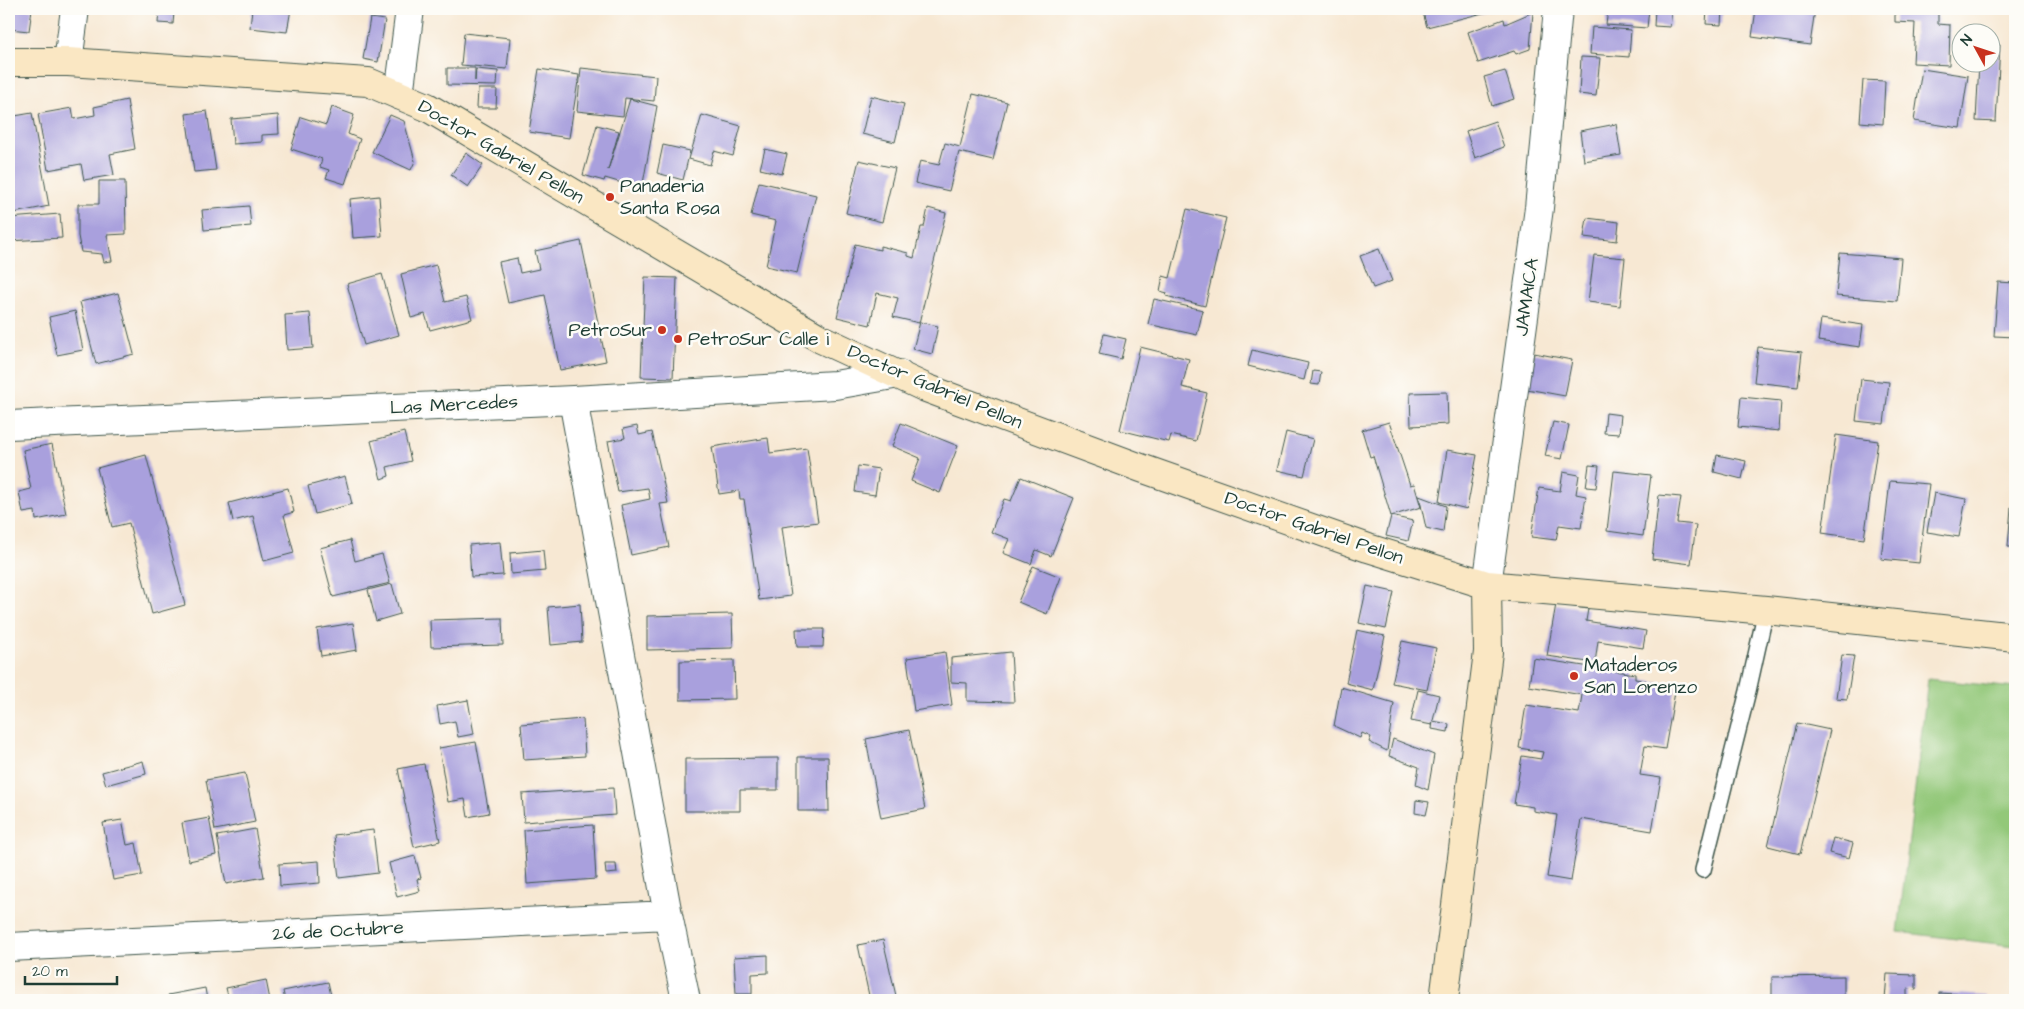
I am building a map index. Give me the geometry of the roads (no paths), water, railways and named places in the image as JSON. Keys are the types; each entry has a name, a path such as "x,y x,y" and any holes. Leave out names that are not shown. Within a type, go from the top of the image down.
{"street":[{"path":"68,62 75,9"},
{"path":"399,95 410,9"},
{"name":"JAMAICA","path":"1486,584 1539,208 1558,9"},
{"name":"Doctor Gabriel Pellon","path":"9,62 68,62 368,82 428,107 821,339 926,388 1150,471 1368,548 1486,584 1766,610 2015,637"},
{"name":"Las Mercedes","path":"9,426 573,400 835,385 898,374"},
{"path":"573,400 668,915 686,1000"},
{"path":"1444,1000 1488,652 1486,584"},
{"name":"26 de Octubre","path":"9,947 668,915"}],"lane":[{"path":"1703,870 1748,691 1766,610"}],"place":[{"name":"Panaderia Santa Rosa","path":"610,197"},
{"name":"PetroSur","path":"662,330"},
{"name":"PetroSur Calle i","path":"678,339"},
{"name":"Mataderos San Lorenzo","path":"1574,676"}]}
